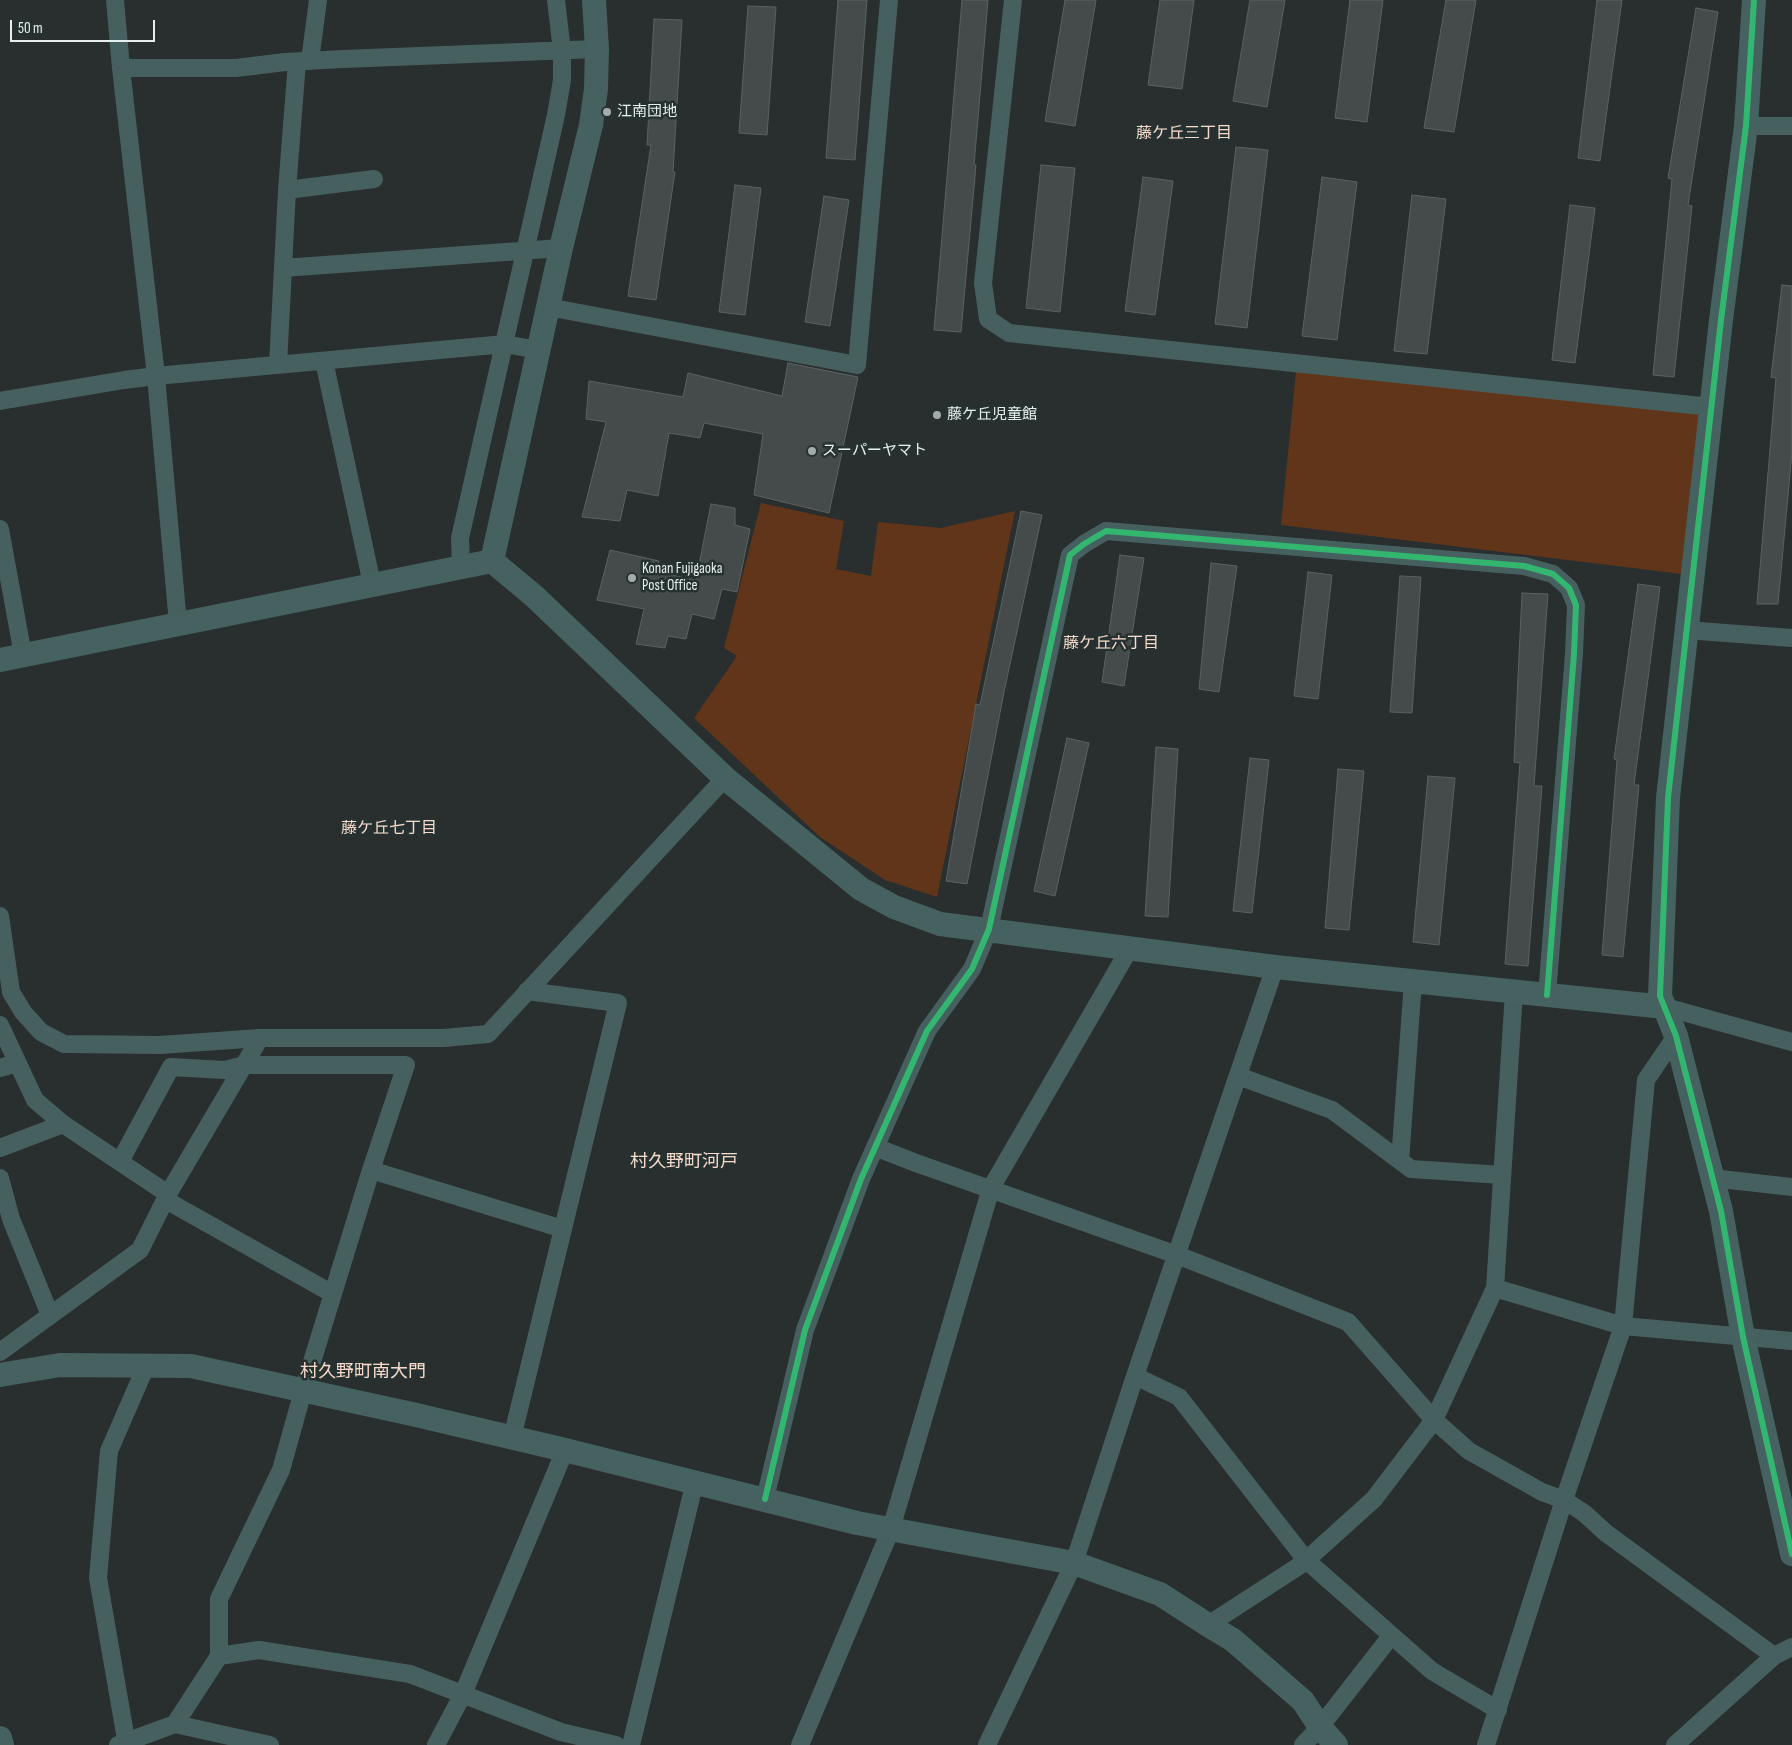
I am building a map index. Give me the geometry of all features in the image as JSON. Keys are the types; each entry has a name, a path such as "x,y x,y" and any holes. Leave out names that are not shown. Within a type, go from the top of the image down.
{"street":[{"path":"115,0 156,376 178,624"},
{"path":"278,365 287,190 303,61 318,0"},
{"path":"492,561 519,346 548,307 540,249 591,125 596,89 556,0"},
{"path":"461,567 460,538 519,346 540,249 562,80 577,50 594,0"},
{"path":"548,307 857,365 888,0"},
{"path":"1013,0 983,283 988,319 1009,333 1711,407"},
{"path":"1754,0 1746,126 1711,407 1668,798 1660,996 1676,1036 1721,1211 1743,1337 1792,1554"},
{"path":"121,68 236,68 303,61 577,50"},
{"path":"1746,126 1792,126"},
{"path":"287,190 374,179"},
{"path":"283,268 540,249"},
{"path":"0,401 156,376 519,346"},
{"path":"324,361 372,584"},
{"path":"0,529 11,657 492,561"},
{"path":"765,1499 805,1330 875,1147 927,1031 972,969 989,929 1070,555 1084,544 1106,531 1524,566 1553,574 1569,588 1576,605 1574,654 1547,995"},
{"path":"492,561 534,596 725,778 861,889 894,907 940,924 1275,967 1665,1007 1792,1042"},
{"path":"1686,630 1792,638"},
{"path":"0,916 11,992 23,1012 41,1032 64,1044 160,1045 260,1038 444,1038 488,1034 725,778"},
{"path":"800,1745 891,1529 991,1188 1130,948"},
{"path":"987,1745 1074,1563 1135,1376 1275,967"},
{"path":"1400,1161 1413,981"},
{"path":"512,1438 618,1003 527,991"},
{"path":"1208,1626 1306,1560 1374,1499 1434,1420 1494,1288 1514,992"},
{"path":"0,1026 35,1100 63,1124 170,1199 333,1294"},
{"path":"1486,1745 1564,1500 1623,1326 1646,1080 1676,1036"},
{"path":"0,1352 140,1250 260,1038"},
{"path":"0,1068 17,1063"},
{"path":"123,1156 171,1067 224,1070 244,1065 406,1064 371,1170 280,1470 219,1599 219,1656 175,1724"},
{"path":"1238,1076 1332,1110 1411,1169 1502,1175"},
{"path":"0,1148 63,1124"},
{"path":"875,1147 1177,1255 1348,1322 1434,1420 1469,1451 1542,1492 1564,1500 1584,1513 1606,1533 1774,1656"},
{"path":"371,1170 563,1229"},
{"path":"0,1178 11,1219 50,1315"},
{"path":"1712,1178 1792,1187"},
{"path":"1494,1288 1623,1326 1792,1341"},
{"path":"0,1375 60,1365 191,1366 565,1450 858,1523 1074,1563 1160,1594 1233,1640 1303,1701 1320,1727 1336,1745"},
{"path":"146,1366 110,1451 98,1578 124,1744 175,1724 270,1745"},
{"path":"1135,1376 1179,1397 1306,1560 1432,1671 1498,1710"},
{"path":"436,1745 464,1694 565,1450"},
{"path":"631,1745 695,1481"},
{"path":"1303,1745 1320,1727 1391,1636"},
{"path":"1675,1745 1774,1656 1792,1647"},
{"path":"219,1656 259,1650 410,1674 561,1732 616,1745"},
{"path":"0,1738 2,1745"}],"shaded area":[{"path":"1296,371 1705,413 1682,574 1281,525"},
{"path":"761,503 844,521 836,569 871,576 878,522 941,528 1015,511 937,897 885,880 820,837 694,718 737,656 724,648"}],"building":[{"path":"838,0 867,0 855,160 826,158"},
{"path":"962,0 988,0 961,332 934,330"},
{"path":"1065,0 1096,0 1075,126 1045,121"},
{"path":"1160,0 1194,0 1182,89 1148,85"},
{"path":"1250,0 1285,0 1267,107 1233,101"},
{"path":"1350,0 1383,0 1367,122 1335,118"},
{"path":"1446,0 1476,0 1454,132 1424,128"},
{"path":"1597,0 1622,0 1600,161 1578,158"},
{"path":"748,6 776,7 767,135 739,133"},
{"path":"1696,8 1718,12 1688,205 1692,206 1674,377 1653,375 1672,179 1668,178"},
{"path":"654,19 682,20 673,172 675,172 656,300 628,296 651,145 647,145"},
{"path":"1236,147 1268,150 1247,328 1215,324"},
{"path":"1041,165 1075,168 1060,312 1026,308"},
{"path":"1143,177 1173,181 1155,315 1125,311"},
{"path":"1322,177 1357,182 1337,340 1302,336"},
{"path":"735,185 761,188 745,315 719,312"},
{"path":"1412,195 1446,199 1427,354 1394,351"},
{"path":"824,196 849,200 830,326 805,322"},
{"path":"1570,205 1595,208 1575,363 1552,360"},
{"path":"1782,285 1792,286 1792,452 1778,604 1757,604 1776,378 1771,377"},
{"path":"788,363 858,377 829,513 754,495 763,434 704,423 700,438 669,433 658,496 627,490 620,521 582,517 606,422 586,419 589,381 683,397 688,373 782,396"},
{"path":"711,504 735,508 735,525 750,529 737,592 722,589 714,619 692,614 686,639 668,636 665,648 636,644 644,609 597,600 610,550 659,561 657,572 696,580"},
{"path":"1021,511 1042,515 1004,692 967,884 946,881 976,704 980,705"},
{"path":"1120,555 1144,558 1124,686 1102,682"},
{"path":"1211,563 1237,566 1219,692 1199,689"},
{"path":"1308,572 1332,575 1318,699 1294,696"},
{"path":"1400,576 1421,577 1412,713 1390,712"},
{"path":"1638,584 1660,587 1634,785 1639,785 1623,957 1602,955 1617,760 1614,759"},
{"path":"1522,593 1548,594 1534,786 1542,786 1528,966 1505,964 1520,763 1514,762"},
{"path":"1067,738 1089,743 1055,896 1034,891"},
{"path":"1156,747 1178,749 1168,917 1145,916"},
{"path":"1250,758 1269,760 1252,913 1233,911"},
{"path":"1338,769 1364,771 1349,930 1325,928"},
{"path":"1428,776 1455,778 1439,945 1413,942"}],"cycle path":[{"path":"1754,0 1746,126 1721,320 1668,798 1660,996 1676,1036 1721,1211 1743,1337 1792,1554"},
{"path":"765,1499 805,1330 861,1179 927,1031 972,969 989,929 1070,555 1084,544 1106,531 1524,566 1553,574 1569,588 1576,605 1574,654 1547,995"}],"place":[{"name":"江南団地","path":"607,112"},
{"name":"藤ケ丘児童館","path":"937,415"},
{"name":"スーパーヤマト","path":"812,451"},
{"name":"Konan Fujigaoka Post Office","path":"632,578"}],"district":[{"name":"藤ケ丘三丁目","path":"1184,134"},
{"name":"藤ケ丘六丁目","path":"1111,644"},
{"name":"藤ケ丘七丁目","path":"389,829"},
{"name":"村久野町河戸","path":"684,1162"},
{"name":"村久野町南大門","path":"363,1372"}]}
